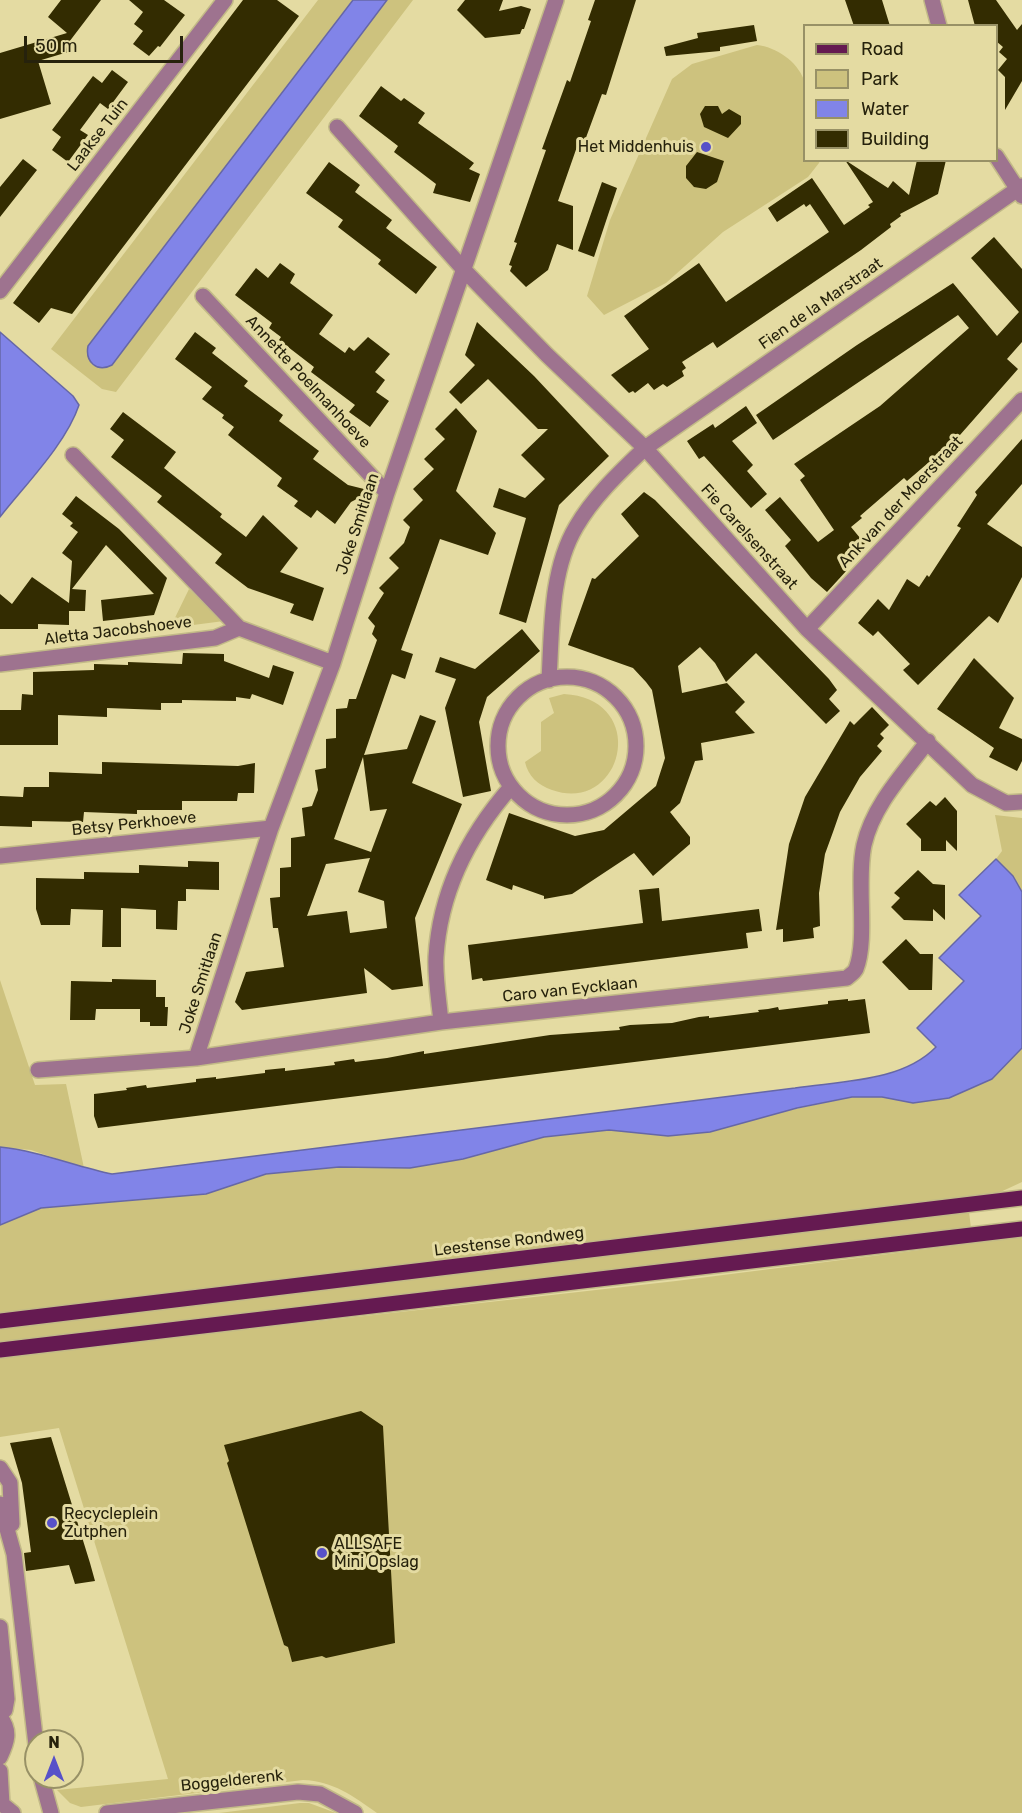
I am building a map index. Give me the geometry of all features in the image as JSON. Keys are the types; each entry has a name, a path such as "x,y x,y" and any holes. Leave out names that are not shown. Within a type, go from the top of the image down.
{"main road":[{"name":"Leestense Rondweg","path":"0,1321 1022,1198"},
{"path":"0,1350 1022,1229"}],"street":[{"name":"Laakse Tuin","path":"0,291 225,0"},
{"name":"Joke Smitlaan","path":"196,1058 271,828 333,663 387,493 556,0"},
{"path":"932,0 938,24"},
{"name":"Fie Carelsenstraat","path":"337,127 465,271 547,355 645,448 807,629 972,785 1006,803 1022,802"},
{"path":"998,159 1020,191"},
{"name":"Fien de la Marstraat","path":"549,680 555,600 561,564 575,528 610,481 645,448 1020,191"},
{"name":"Annette Poelmanhoeve","path":"203,296 387,493"},
{"name":"Ank van der Moerstraat","path":"807,629 1022,400"},
{"name":"Aletta Jacobshoeve","path":"72,455 239,628 333,663"},
{"name":"Aletta Jacobshoeve","path":"0,664 215,638 239,628"},
{"path":"572,677 597,683 618,699 631,720 636,746 633,769 627,781 606,803 586,813 572,815 548,813 534,807 511,787 501,768 498,753 500,728 504,717 521,694 549,680 572,677"},
{"name":"Caro van Eycklaan","path":"38,1070 196,1058 441,1022 847,978 855,971 860,953 860,872 864,844 877,808 928,741"},
{"path":"441,1022 436,958 444,902 459,861 489,812 511,787"},
{"name":"Betsy Perkhoeve","path":"0,856 271,828"},
{"path":"0,1468 10,1483 14,1554 34,1729"},
{"path":"0,1504 14,1554"},
{"path":"0,1627 7,1699 0,1716 8,1728 0,1757"},
{"path":"0,1771 2,1804 13,1813"},
{"path":"44,1789 51,1813"},
{"name":"Boggelderenk","path":"107,1813 298,1792 320,1794 355,1813"}],"green space":[{"path":"318,0 353,0 88,346 89,360 94,366 112,365 387,0 413,0 116,392 102,389 51,349"},
{"path":"757,45 785,56 803,78 803,162 820,162 808,177 723,232 666,283 604,315 587,296 610,220 672,79 692,64"},
{"path":"189,589 224,621 170,628"},
{"path":"564,694 591,701 609,715 617,733 617,753 610,772 596,786 576,793 552,790 542,785 531,776 525,762 541,751 541,722 554,713 549,698"},
{"path":"995,815 1022,818 1022,892 1013,876 996,859 1002,851"},
{"path":"0,980 35,1085 66,1084 84,1168 31,1150 0,1147"},
{"path":"1022,1048 1022,1182 994,1195 0,1314 0,1225 41,1208 206,1194 266,1174 339,1167 410,1168 463,1159 544,1137 609,1130 668,1136 852,1097 882,1097 913,1103 949,1098 992,1079"},
{"path":"969,1212 971,1228 0,1345 0,1329"},
{"path":"1022,1237 1022,1813 377,1813 333,1786 303,1780 81,1807 70,1803 57,1790 168,1779 59,1428 0,1437 0,1357 676,1281"},
{"path":"300,1803 309,1803 336,1813 219,1813"}],"water":[{"path":"353,0 387,0 112,365 102,368 93,365 88,357 88,346"},
{"path":"0,332 73,396 79,405 73,420 55,449 0,517"},
{"path":"996,859 1013,876 1022,892 1022,1048 992,1079 949,1098 913,1103 882,1097 852,1097 797,1108 710,1132 668,1136 609,1130 544,1137 463,1159 410,1168 339,1167 266,1174 206,1194 41,1208 0,1225 0,1147 29,1152 112,1174 851,1081 889,1074 922,1059 936,1047 917,1028 964,981 939,958 981,916 959,895"}],"building":[{"path":"61,0 101,0 66,46 68,52 38,61 51,104 0,119 0,53 67,33 48,17"},
{"path":"129,0 164,0 185,15 160,47 158,46 149,56 133,44 143,31 134,24 143,12"},
{"path":"243,0 277,0 299,16 72,314 51,308 39,323 13,303"},
{"path":"465,0 503,0 499,11 521,6 531,9 520,34 485,38 457,10"},
{"path":"595,0 636,0 606,95 602,94 584,143 579,141 558,201 573,206 573,250 557,244 548,270 526,287 510,271 512,266 509,265 517,243 514,242 546,150 542,149 567,80 570,82 591,21 588,20"},
{"path":"845,0 882,0 889,24 853,24"},
{"path":"968,0 996,0 1017,30 1022,24 1022,81 1005,110 1005,77 998,70 1007,59 999,52 1003,47 998,43 998,24 974,24"},
{"path":"754,25 757,41 720,47 720,51 666,56 664,47 698,38 697,33"},
{"path":"112,70 128,82 108,109 100,103 80,130 88,135 68,162 52,150 61,137 52,130 93,76 102,83"},
{"path":"381,86 401,101 404,98 425,113 418,123 474,163 469,169 480,174 470,202 433,193 436,184 394,152 398,146 359,116"},
{"path":"705,106 718,106 722,114 729,109 741,116 741,124 728,138 704,127 700,114"},
{"path":"697,152 724,161 717,182 706,189 694,187 686,178 686,166"},
{"path":"23,159 37,170 0,217 0,187"},
{"path":"329,162 360,185 355,192 392,220 386,228 437,267 416,294 378,264 381,260 338,227 343,220 306,193"},
{"path":"846,162 888,188 893,181 909,195 917,162 946,162 938,194 900,214 901,216 890,224 891,227 861,250 717,348 713,342 682,362 686,368 682,371 684,376 667,387 663,384 654,390 648,383 635,393 633,391 629,393 611,375 649,349 624,316 699,263 726,302 829,232 810,204 806,207 804,204 777,222 768,208 812,178 844,225 870,207 868,205 873,202"},
{"path":"602,182 617,188 594,257 578,251"},
{"path":"994,237 1022,269 1022,342 1007,359 1018,369 938,460 935,457 907,481 904,478 860,516 862,518 851,527 865,544 842,563 848,569 827,592 811,578 785,546 791,540 765,510 780,497 818,542 834,530 800,480 805,476 794,464 880,406 969,328 958,315 773,440 756,415 857,345 953,283 997,336 1019,312 971,258"},
{"path":"280,263 295,274 290,283 333,315 319,334 345,353 349,347 354,351 368,337 390,354 375,372 385,380 376,392 389,401 370,427 349,412 355,405 311,372 314,367 279,340 281,337 269,328 272,323 235,295 256,268 268,278"},
{"path":"477,322 534,376 609,456 559,505 526,623 499,614 526,518 493,507 499,488 525,498 545,479 521,455 548,429 538,429 488,379 461,404 449,392 475,365 465,355"},
{"path":"195,332 216,348 212,353 248,381 244,386 283,415 279,421 319,451 313,459 348,485 372,491 351,502 335,524 317,510 311,518 294,506 298,501 277,486 282,478 228,435 234,427 222,418 224,415 202,399 212,387 175,359"},
{"path":"746,406 757,423 732,441 753,465 747,471 767,494 751,508 704,456 699,459 687,441 713,424 715,428"},
{"path":"456,408 477,431 456,491 496,533 488,555 440,539 401,650 413,654 405,679 392,674 364,755 407,749 420,715 436,721 412,783 462,804 415,918 423,986 392,990 364,968 367,993 242,1010 235,1002 246,972 284,967 278,928 273,928 270,898 280,897 280,868 291,867 291,838 305,836 302,808 312,806 318,790 315,770 326,768 326,739 336,738 336,709 347,708 349,699 356,699 377,640 372,634 375,626 368,618 384,593 379,588 399,568 389,558 404,543 410,527 403,520 423,500 413,489 434,469 424,459 445,439 435,429","holes":["363,757 370,811 387,809 371,852 334,839","370,858 358,892 384,901 387,928 350,933 347,911 307,916 326,864"]},
{"path":"123,412 176,452 164,468 222,514 220,517 246,537 263,515 298,548 280,572 324,588 313,621 290,613 294,604 248,588 215,563 222,554 157,502 162,496 111,457 124,440 110,429"},
{"path":"1022,439 1022,484 987,524 1022,547 1022,577 998,623 989,616 918,685 903,670 910,664 878,631 873,636 858,623 878,599 889,610 907,579 919,587 927,575 929,577 961,528 957,526 977,495 975,492"},
{"path":"644,492 655,500 829,679 837,690 829,699 840,711 826,724 756,653 726,682 715,663 700,647 678,666 682,693 727,683 745,702 735,712 755,733 701,743 703,760 695,761 680,803 670,812 690,837 690,844 653,876 634,853 572,894 544,899 544,896 513,885 512,890 486,880 509,813 575,836 604,830 656,786 665,758 652,690 633,668 568,645 592,578 595,579 639,536 621,514"},
{"path":"76,496 119,529 167,578 154,615 103,621 101,600 154,594 106,545 72,589 86,590 85,611 69,611 69,625 38,624 38,629 0,629 0,594 12,604 32,577 69,603 72,561 62,553 78,532 70,526 73,523 62,514"},
{"path":"522,629 540,651 487,697 479,722 491,791 463,797 445,708 456,679 435,672 440,657 475,669"},
{"path":"183,653 224,654 224,661 269,678 273,665 294,672 283,705 252,694 250,699 236,697 236,701 182,700 182,703 161,703 161,710 107,708 107,717 58,715 58,745 0,745 0,710 21,710 22,694 33,695 33,672 94,670 94,664 128,665 128,662 182,664"},
{"path":"974,658 1014,698 999,728 1022,739 1022,761 1017,771 989,757 994,748 937,709"},
{"path":"872,707 889,725 880,734 884,738 877,746 882,751 860,777 840,812 825,854 819,893 820,926 813,928 814,938 783,942 783,929 776,930 789,844 805,797 850,721 854,725"},
{"path":"102,762 238,766 255,763 254,793 238,793 237,801 182,801 182,810 137,810 137,814 84,812 83,822 32,821 32,827 0,826 0,796 23,797 24,787 49,787 49,772 102,774"},
{"path":"945,797 957,811 957,851 946,840 946,851 921,851 921,839 906,824 930,801 936,806"},
{"path":"188,861 219,862 219,890 186,889 186,901 178,901 177,930 156,929 156,910 121,908 121,947 102,947 103,910 71,909 70,925 41,925 36,909 36,878 84,879 84,872 139,873 139,865 188,867"},
{"path":"918,870 933,884 945,885 945,920 933,909 933,921 904,920 891,907 900,898 894,893"},
{"path":"659,888 662,921 759,909 762,931 746,933 748,948 483,981 482,978 472,980 468,945 643,923 639,890"},
{"path":"906,939 920,954 933,954 932,990 909,990 882,962"},
{"path":"112,979 156,980 156,997 165,997 165,1007 168,1007 167,1026 150,1026 150,1022 140,1022 140,1009 96,1009 95,1020 70,1020 71,981 112,982"},
{"path":"848,999 848,1001 865,999 870,1033 98,1128 94,1116 94,1094 127,1090 126,1088 196,1082 196,1079 265,1073 265,1070 285,1068 285,1071 335,1065 334,1062 354,1059 355,1062 424,1051 424,1054 550,1035 620,1030 619,1027 630,1025 672,1023 699,1017 709,1016 709,1018 759,1012 758,1010 778,1007 779,1010"},
{"name":"ALLSAFE Mini Opslag","path":"361,1411 383,1426 395,1643 326,1658 322,1656 292,1662 288,1647 284,1645 227,1463 229,1461 224,1445"},
{"name":"Recycleplein Zutphen","path":"51,1437 95,1581 75,1584 69,1565 26,1571 24,1553 31,1552 22,1483 10,1443"}],"place":[{"name":"Het Middenhuis","path":"706,147"},
{"name":"Recycleplein Zutphen","path":"52,1523"},
{"name":"ALLSAFE Mini Opslag","path":"322,1553"}]}
